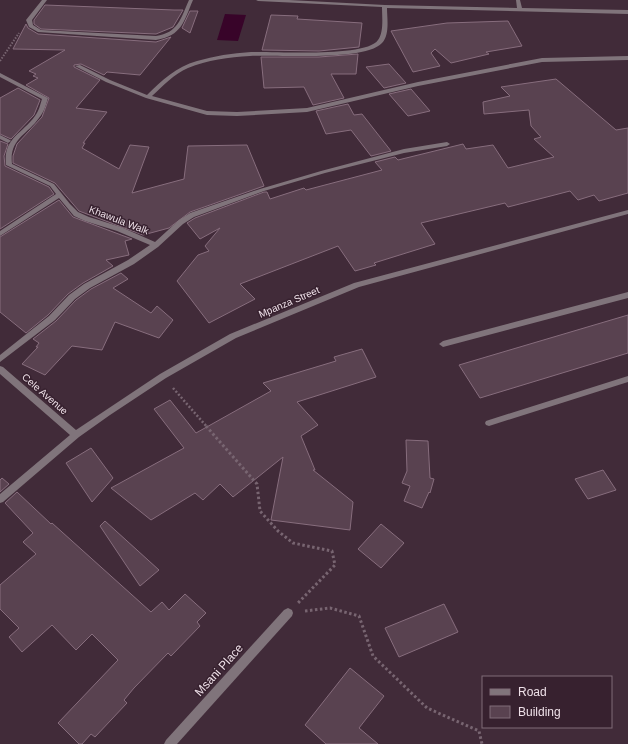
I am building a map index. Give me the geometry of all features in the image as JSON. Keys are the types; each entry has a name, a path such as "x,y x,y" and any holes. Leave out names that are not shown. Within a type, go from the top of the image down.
{"street":[{"path":"45,0 29,20 31,26 40,31 163,38 171,35 177,30 191,0"},
{"path":"258,0 385,6 628,12"},
{"path":"518,0 520,10"},
{"path":"148,97 177,71 193,64 215,59 250,54 352,52 371,48 380,43 384,31 385,6"},
{"path":"78,66 108,81 148,97 207,113 237,114 307,110 418,84 542,60 628,58"},
{"path":"0,75 45,98 43,106 29,125 8,141 0,137"},
{"name":"Khawula Walk","path":"8,141 6,160 9,165 52,185 76,214 119,229 156,245"},
{"path":"0,359 52,318 72,297 87,286 130,262 156,245 180,222 207,208 323,172 404,151 447,144"},
{"path":"0,234 59,195"},
{"name":"Mpanza Street","path":"0,499 76,435 163,376 233,336 356,285 628,212"},
{"path":"443,344 628,295"},
{"name":"Cele Avenue","path":"0,369 76,435"},
{"path":"488,423 628,379"},
{"name":"Msani Place","path":"170,744 288,613"}],"path":[{"path":"0,61 29,20"},
{"path":"163,376 257,484 260,511 278,531 293,542 332,552 335,565 288,613"},
{"path":"288,613 330,608 359,616 373,656 427,708 479,731 482,744"}],"shaded area":[{"path":"225,14 246,15 238,41 217,40"}],"building":[{"path":"45,5 183,10 173,27 156,34 41,29 34,24 34,20"},
{"path":"190,11 198,11 190,33 182,28"},
{"path":"271,15 298,16 297,19 362,23 359,47 319,51 262,50"},
{"path":"508,21 522,46 486,52 489,54 451,63 435,49 431,53 440,66 413,72 391,31 447,23"},
{"path":"26,24 28,28 38,34 156,42 171,37 140,75 107,72 104,75 81,64 74,65 74,67 100,80 76,108 107,112 83,143 85,143 82,148 119,169 130,145 149,147 132,193 184,179 188,146 247,145 264,186 190,212 169,228 143,235 79,211 55,183 13,163 13,156 17,144 42,117 49,98 26,85 38,78 33,76 36,74 29,71 65,50 13,49"},
{"path":"358,54 356,74 331,74 344,98 313,105 304,87 264,88 261,57 319,57"},
{"path":"389,64 406,83 384,88 366,67"},
{"path":"556,79 616,130 628,128 628,193 599,201 594,195 578,200 570,191 508,207 505,203 421,223 435,244 374,263 376,265 355,271 338,246 240,284 255,299 209,323 177,281 198,255 209,251 205,246 220,228 200,239 187,223 195,218 264,192 267,192 270,199 304,188 306,190 382,170 375,162 395,157 398,160 463,144 466,149 493,145 508,168 554,157 534,139 541,137 531,126 529,110 484,114 483,102 510,96 501,87"},
{"path":"18,88 40,100 34,115 11,139 0,134 0,98"},
{"path":"411,89 430,111 408,116 389,94"},
{"path":"348,104 354,115 362,114 391,151 371,156 351,130 326,134 316,111"},
{"path":"0,141 8,144 4,156 5,166 49,187 54,194 0,229"},
{"path":"59,200 73,217 132,239 125,241 129,255 106,260 113,266 83,283 68,294 48,315 26,333 0,312 0,237"},
{"path":"121,273 128,279 113,288 151,313 157,306 173,320 159,338 115,322 102,350 72,346 45,375 22,364 38,347 36,347 39,343 33,339 56,321 76,300 91,289"},
{"path":"628,315 628,353 480,398 459,365"},
{"path":"362,349 376,377 297,402 318,425 301,436 315,470 313,470 353,502 350,530 271,520 283,457 233,497 220,484 203,500 195,493 151,520 111,488 184,448 154,409 170,400 196,433 271,391 263,383 336,361 334,357"},
{"path":"406,440 428,441 430,478 434,479 430,493 429,492 422,508 404,501 410,486 402,483 407,471"},
{"path":"91,448 113,478 92,502 66,463"},
{"path":"603,470 616,490 588,499 575,479"},
{"path":"2,478 9,484 0,492 0,480"},
{"path":"17,492 151,612 162,602 169,610 185,594 206,613 197,622 200,626 171,656 168,653 134,688 124,700 127,703 95,737 91,734 82,744 79,744 58,723 118,660 92,634 76,650 52,625 22,652 9,637 19,628 0,609 0,585 36,554 23,542 33,533 5,503"},
{"path":"105,521 159,570 140,586 100,526"},
{"path":"381,524 404,543 381,568 358,549"},
{"path":"444,604 458,632 399,657 385,628"},
{"path":"350,668 384,696 359,728 378,744 326,744 305,725"}]}
